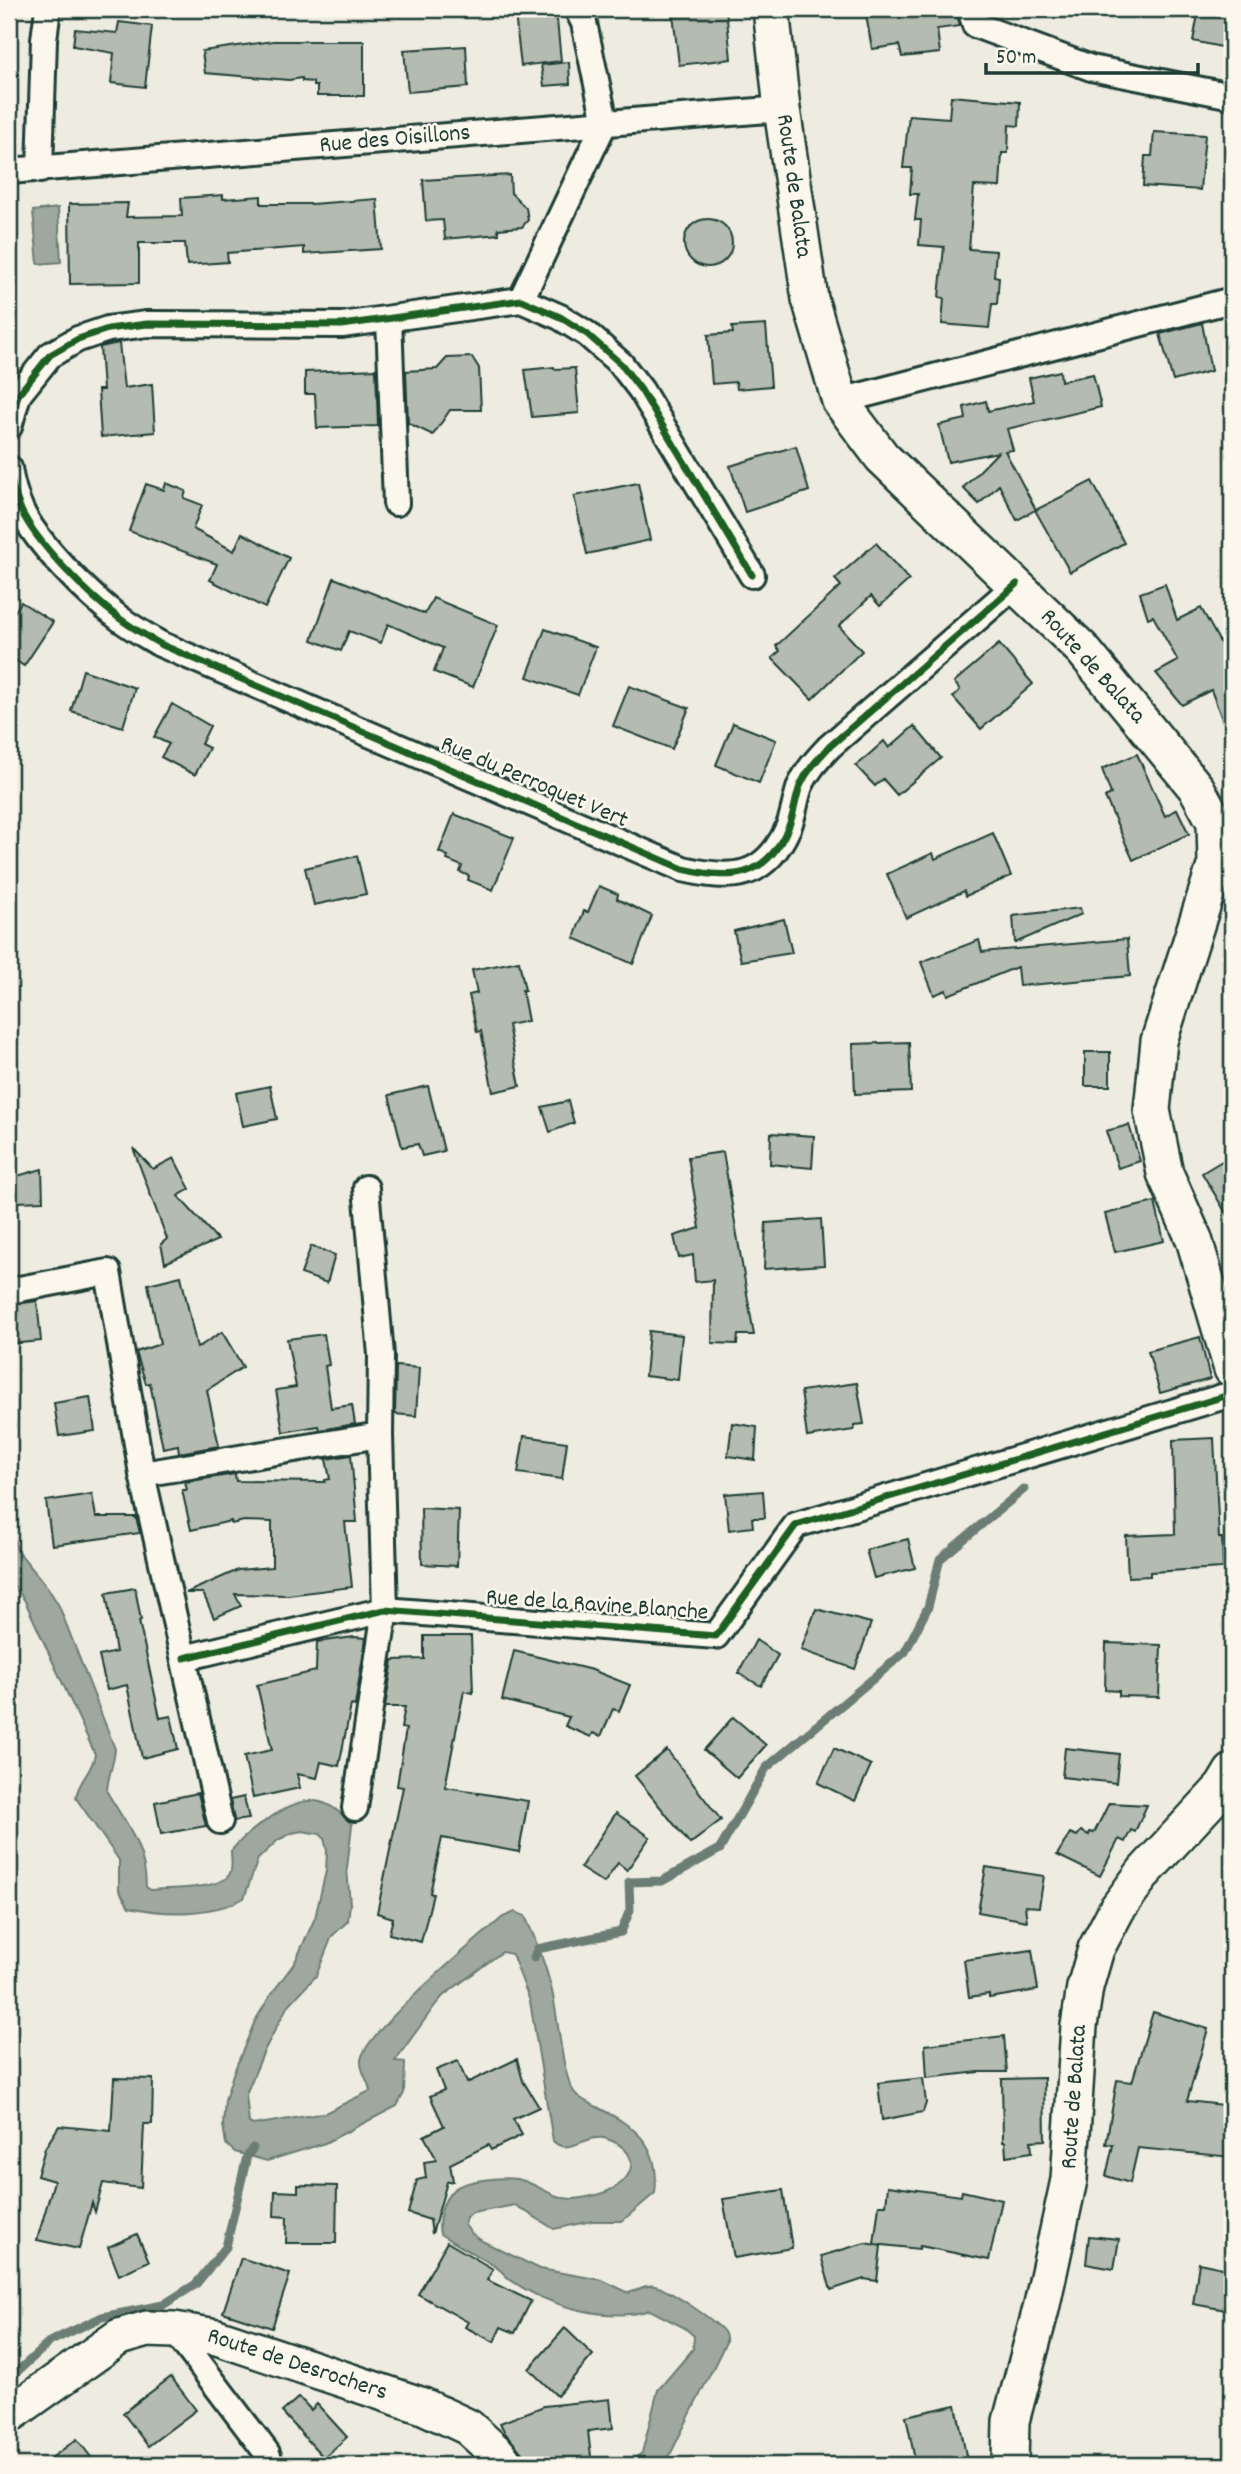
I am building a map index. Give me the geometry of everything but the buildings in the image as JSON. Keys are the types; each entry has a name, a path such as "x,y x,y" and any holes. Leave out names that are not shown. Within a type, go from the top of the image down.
{"main road":[{"name":"Route de Balata","path":"771,9 782,109 810,299 840,401 882,457 1082,649 1197,789 1215,822 1216,863 1159,1041 1152,1110 1165,1173 1194,1239 1232,1369"},
{"name":"Route de Balata","path":"1010,2465 1011,2421 1041,2309 1069,2180 1079,2025 1084,1987 1096,1949 1117,1909 1146,1871 1229,1784"},
{"name":"Route de Desrochers","path":"9,2415 119,2337 147,2329 174,2330 217,2337 423,2406 468,2427 498,2454 506,2465"}],"street":[{"path":"40,170 44,39 48,9"},
{"path":"521,300 605,122 584,23 577,9"},
{"path":"970,9 975,25 1091,68 1232,96"},
{"name":"Rue des Oisillons","path":"9,171 782,109"},
{"path":"9,427 18,395 50,355 78,339 108,329 147,324 342,325 521,300 560,317 587,334 621,364 641,390 752,575"},
{"path":"840,401 1232,300"},
{"path":"389,319 396,503"},
{"name":"Rue du Perroquet Vert","path":"9,468 21,510 35,533 82,585 119,618 160,644 683,869 718,876 741,873 762,863 777,848 788,828 800,787 813,763 1017,584"},
{"path":"355,1808 385,1610 380,1435 381,1355 366,1188"},
{"path":"9,1291 108,1272 142,1474 220,1821"},
{"name":"Rue de la Ravine Blanche","path":"184,1658 385,1610 716,1636 796,1525 1232,1394"},
{"path":"142,1474 380,1435"},
{"path":"174,2330 267,2453 271,2465"}],"shaded area":[{"path":"58,208 61,262 38,264 33,211"},
{"path":"9,1518 17,1550 59,1606 115,1749 107,1792 139,1848 146,1887 151,1890 195,1887 226,1879 231,1868 231,1851 238,1844 269,1818 305,1801 331,1806 352,1825 347,1868 350,1904 348,1921 332,1936 316,1976 287,2007 264,2051 246,2094 249,2123 253,2125 325,2113 370,2091 361,2060 381,2029 423,1987 503,1917 515,1912 525,1916 546,1969 566,2071 574,2092 623,2122 642,2139 654,2162 655,2193 622,2221 592,2221 554,2229 515,2205 473,2213 466,2218 465,2225 482,2241 540,2269 602,2280 629,2293 648,2286 661,2288 702,2313 724,2332 726,2342 669,2457 660,2465 624,2465 642,2453 658,2390 693,2349 694,2336 685,2328 650,2310 633,2314 597,2313 560,2305 527,2290 496,2267 440,2234 443,2205 453,2190 466,2184 515,2179 564,2198 575,2199 608,2191 630,2172 630,2157 618,2144 607,2139 593,2139 572,2146 559,2145 553,2141 530,2001 512,1954 502,1952 436,2004 395,2061 405,2062 404,2093 397,2106 325,2143 267,2161 235,2152 226,2144 223,2125 225,2100 233,2074 255,2021 295,1962 315,1918 326,1871 327,1851 324,1838 320,1834 302,1831 278,1840 258,1859 244,1898 231,1904 188,1912 158,1912 129,1907 119,1890 119,1860 76,1798 95,1754 25,1601 9,1579"}],"waterway":[{"path":"534,1958 537,1949 621,1932 630,1910 629,1882 662,1881 720,1849 766,1768 905,1652 928,1607 940,1559 1024,1489"},
{"path":"9,2379 51,2341 102,2317 163,2305 196,2284 226,2247 247,2156 253,2148"}],"cycle path":[{"path":"9,427 18,395 50,355 78,339 108,329 147,324 342,325 521,300 560,317 587,334 621,364 641,390 752,575"},
{"path":"9,468 21,510 51,553 107,608 160,644 683,869 716,875 745,872 769,858 788,828 803,780 829,747 1017,584"},
{"path":"184,1658 385,1610 716,1636 796,1525 1232,1394"}]}
